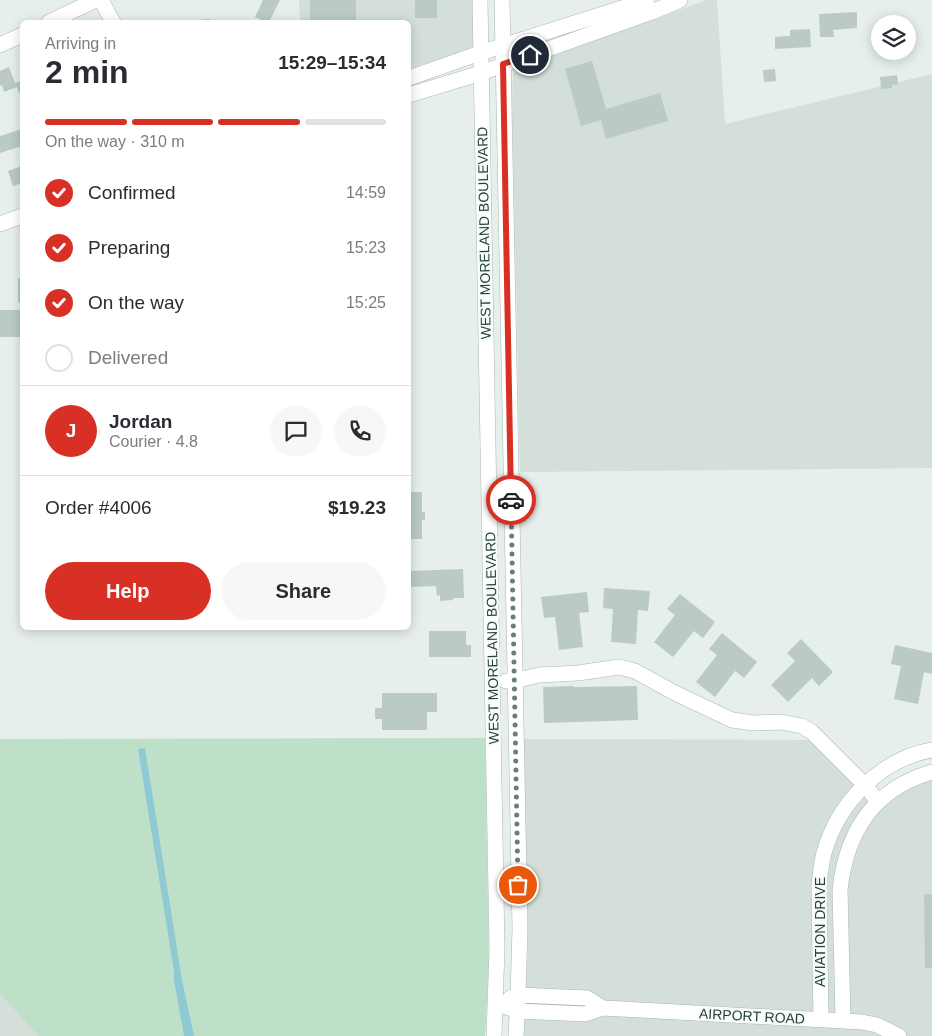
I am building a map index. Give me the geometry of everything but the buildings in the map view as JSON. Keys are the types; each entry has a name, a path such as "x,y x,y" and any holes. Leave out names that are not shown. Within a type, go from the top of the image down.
{"street":[{"path":"53,20 96,0"},
{"path":"101,0 112,20"},
{"name":"WEST MORELAND BOULEVARD","path":"480,0 497,949 494,1036"},
{"name":"WEST MORELAND BOULEVARD","path":"502,0 520,928 516,1036"},
{"path":"411,77 480,53 552,31 649,4 680,0"},
{"path":"411,94 481,73 558,45 649,4"},
{"path":"552,31 558,45"},
{"path":"0,45 20,36"},
{"path":"425,72 432,88"},
{"path":"483,156 505,155"},
{"path":"484,210 506,210"},
{"path":"0,224 20,217"},
{"path":"486,333 508,333"},
{"path":"489,453 511,452"},
{"path":"490,556 512,556"},
{"path":"492,682 514,681 539,675 578,673 618,667 635,671 716,714 732,720 753,723 781,722 802,726 812,732 865,785 878,802"},
{"name":"AVIATION DRIVE","path":"821,1019 819,887 824,852 831,834 850,801 876,775 894,764 932,750"},
{"name":"AVIATION DRIVE","path":"843,1020 840,889 842,869 847,853 862,821 878,802 900,785 932,772"},
{"path":"496,886 518,885"},
{"path":"819,911 840,910"},
{"name":"AIRPORT ROAD","path":"496,1003 518,996 587,998 603,1008"},
{"name":"AIRPORT ROAD","path":"496,1003 518,1011 585,1014 603,1008 843,1020 877,1025 899,1036"}],"shaded area":[{"path":"299,0 476,0 474,47 411,68 411,20 300,20"},
{"path":"707,0 717,0 725,124 932,74 932,468 520,472 512,103 513,74 518,68"},
{"path":"524,739 814,740 881,810 899,794 915,784 932,778 932,1036 523,1036 528,931"},
{"path":"0,994 38,1036 0,1036"}],"green space":[{"path":"485,738 489,966 485,1036 38,1036 0,994 0,739"}],"water":[{"path":"145,748 182,980 194,1036 184,1036 174,980 138,749"}],"way so far":[{"path":"511,500 518,885"}],"route":[{"path":"511,500 503,64 530,55"}]}
